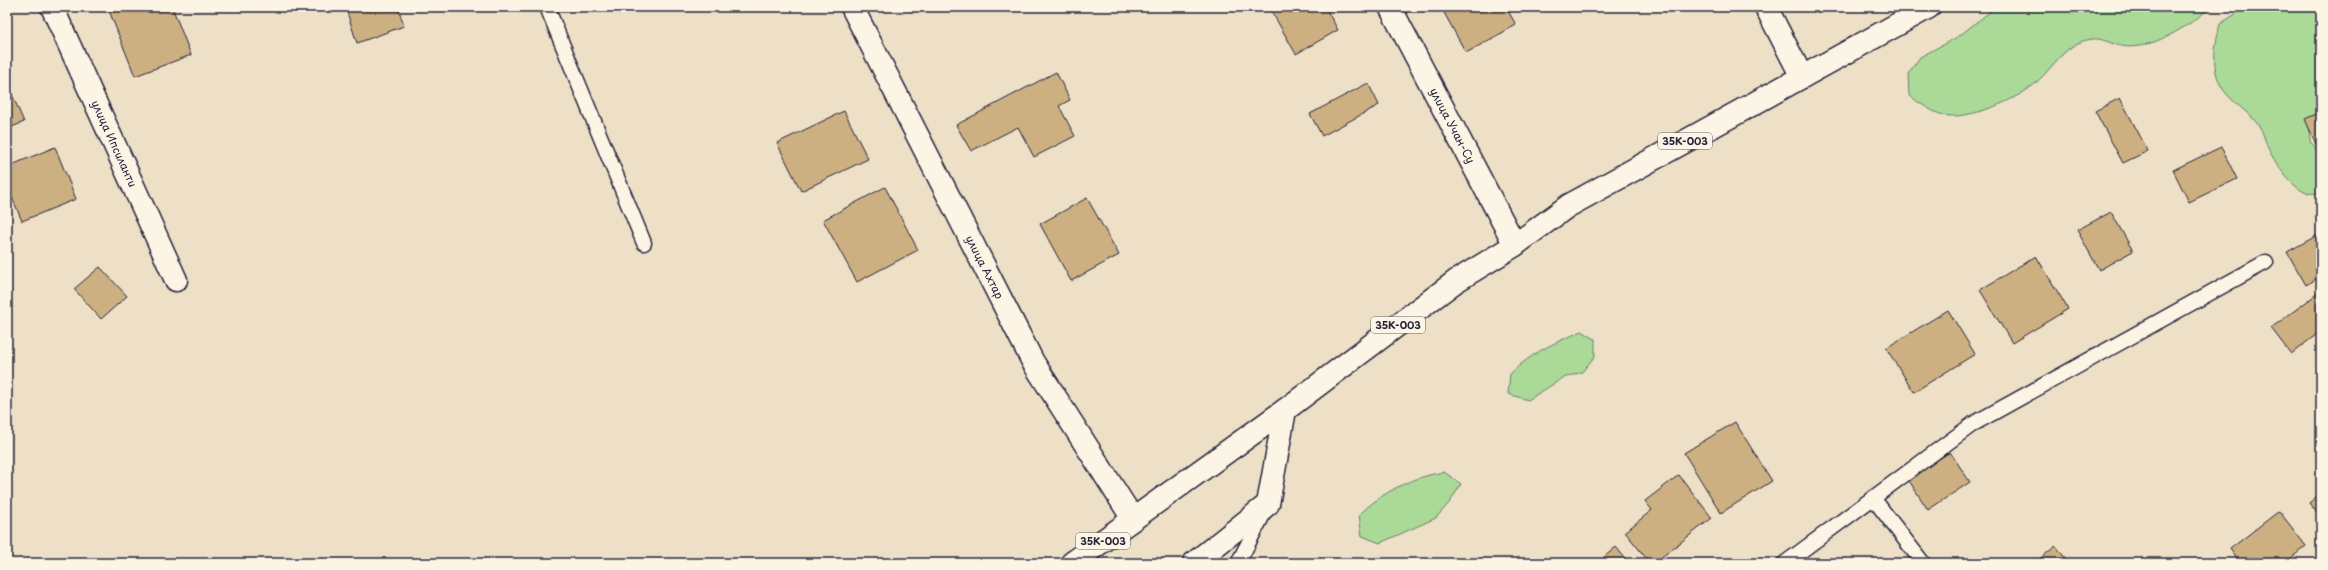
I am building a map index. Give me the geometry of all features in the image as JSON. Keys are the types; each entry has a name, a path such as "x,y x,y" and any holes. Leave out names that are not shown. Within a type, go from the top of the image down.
{"street":[{"name":"улица Ипсиланти","path":"52,7 176,280"},
{"name":"улица Ахтар","path":"852,7 1033,362 1133,519"},
{"name":"улица Учан-Су","path":"1390,7 1515,244"},
{"path":"1766,7 1802,76"},
{"name":"35К-003","path":"1072,563 1285,410 1456,280 1515,244 1568,206 1929,7"},
{"path":"1194,563 1268,504 1285,410"}],"lane":[{"path":"547,7 644,243"},
{"path":"1785,563 1973,424 2266,262"},
{"path":"1873,498 1923,563"},
{"path":"1238,563 1268,504"}],"green space":[{"path":"1996,7 2211,7 2192,22 2169,36 2144,45 2132,47 2121,46 2099,39 2089,39 2076,44 2064,53 2030,88 2007,101 1979,112 1954,116 1943,115 1925,106 1909,95 1908,74 1920,57 1959,36"},
{"path":"2246,7 2321,7 2321,108 2309,121 2310,141 2321,155 2321,193 2306,193 2288,179 2270,153 2263,133 2255,120 2228,96 2217,77 2215,47 2220,24"},
{"path":"1582,331 1595,339 1595,356 1582,372 1563,378 1528,400 1508,394 1510,374 1527,359 1561,340"},
{"path":"1444,472 1461,484 1450,502 1436,518 1380,543 1362,536 1359,515 1377,499 1409,482 1432,474"}],"building":[{"path":"172,7 191,55 135,76 108,8"},
{"path":"350,7 398,7 404,26 357,43 346,9"},
{"path":"1269,7 1325,7 1338,30 1296,54"},
{"path":"1441,7 1506,7 1516,25 1466,53"},
{"path":"1056,72 1070,100 1059,106 1075,136 1034,157 1018,127 971,151 956,125"},
{"path":"7,83 24,122 7,129"},
{"path":"1368,83 1379,105 1322,136 1310,114"},
{"path":"2120,98 2148,151 2123,163 2095,111"},
{"path":"844,111 868,159 801,191 777,143"},
{"path":"2321,112 2321,156 2305,119"},
{"path":"55,147 76,199 22,221 7,185 7,167"},
{"path":"2221,147 2237,179 2189,202 2173,170"},
{"path":"885,187 918,250 857,282 823,220"},
{"path":"1087,198 1119,255 1071,281 1040,224"},
{"path":"2111,212 2133,251 2099,270 2077,230"},
{"path":"2318,235 2321,241 2321,276 2306,285 2287,252"},
{"path":"2036,256 2068,309 2012,343 1980,290"},
{"path":"100,267 127,296 101,319 74,289"},
{"path":"2321,291 2321,331 2291,354 2271,328"},
{"path":"1948,310 1975,354 1914,392 1886,348"},
{"path":"1735,422 1772,481 1721,513 1684,453"},
{"path":"1950,452 1970,482 1928,510 1908,479"},
{"path":"1679,475 1712,518 1654,563 1650,563 1625,532 1652,510 1645,501"},
{"path":"2321,493 2321,518 2309,503"},
{"path":"2279,511 2306,546 2285,563 2240,563 2230,549"},
{"path":"2056,546 2069,563 2034,563"},
{"path":"1616,547 1629,563 1597,563"}]}
